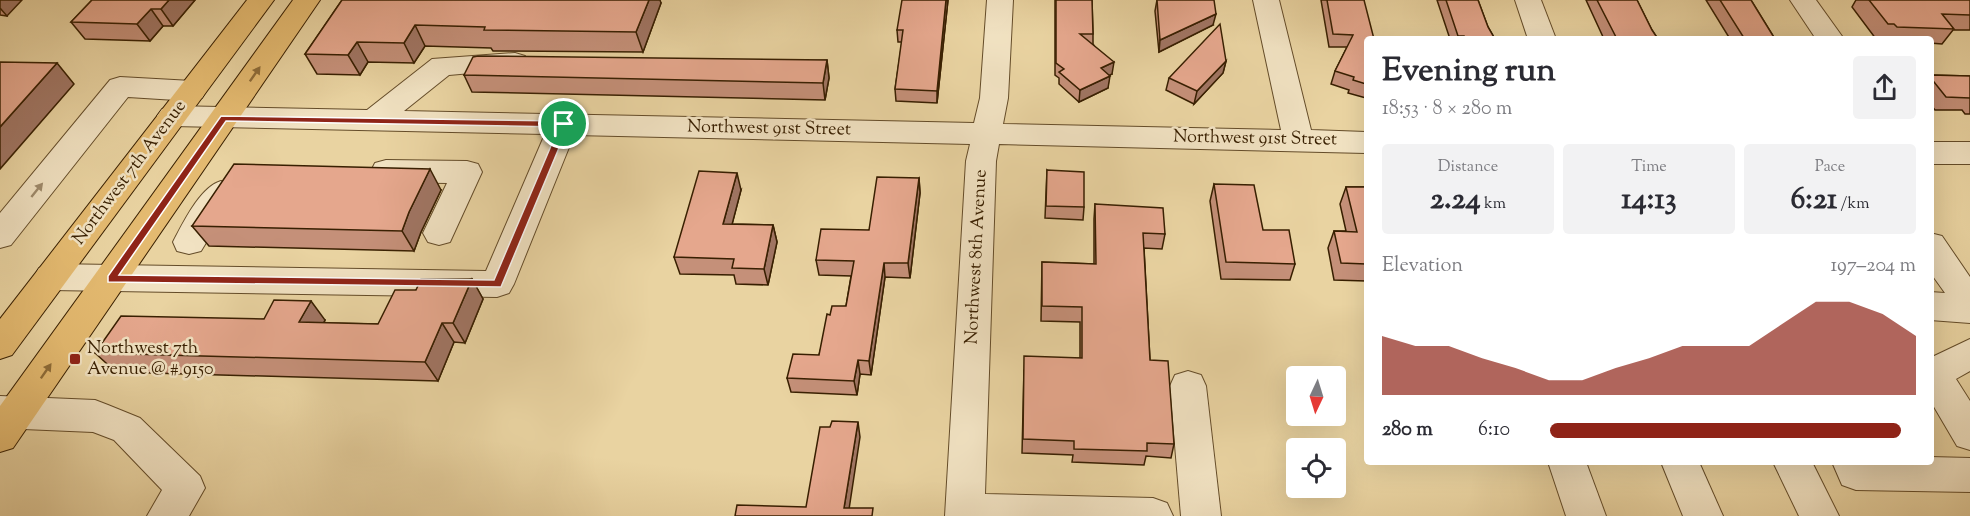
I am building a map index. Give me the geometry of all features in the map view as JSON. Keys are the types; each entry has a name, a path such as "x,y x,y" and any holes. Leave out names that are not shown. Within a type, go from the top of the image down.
{"main road":[{"name":"Northwest 7th Avenue","path":"0,345 261,0"},
{"path":"5,420 111,279 307,0"}],"street":[{"name":"Northwest 8th Avenue","path":"965,514 981,161 994,98 1000,0"},
{"path":"1266,0 1298,140"},
{"path":"1528,0 1541,36"},
{"path":"1803,0 1828,36"},
{"path":"374,120 442,66 486,62 545,62"},
{"path":"0,236 120,87 192,91"},
{"name":"Northwest 91st Street","path":"172,116 1364,142"},
{"path":"410,121 372,171 467,172 439,232"},
{"path":"51,277 497,284 564,124"},
{"path":"1934,153 1970,153"},
{"path":"155,216 198,229 236,168"},
{"path":"1934,252 1970,306"},
{"path":"1934,306 1970,306"},
{"path":"1934,372 1970,354"},
{"path":"1934,376 1970,434"},
{"path":"1188,386 1201,516"},
{"path":"5,420 95,416 127,429 186,488 167,516"},
{"path":"1568,465 1586,516"},
{"path":"1681,465 1703,516"},
{"path":"1794,465 1819,516"},
{"path":"1852,465 1856,472 1945,470"},
{"path":"965,514 1153,516"}],"building":[{"path":"92,0 169,0 161,9 151,9 137,24 71,22"},
{"path":"342,0 649,0 636,32 484,30 485,27 415,25 404,43 357,42 348,55 305,54"},
{"path":"902,0 946,0 937,91 895,89 903,30 897,30"},
{"path":"1056,0 1092,0 1093,34 1080,34 1114,62 1101,68 1110,76 1080,90 1059,72 1064,69 1056,63"},
{"path":"1157,0 1214,0 1216,14 1160,40"},
{"path":"1327,0 1364,0 1373,36 1364,36 1364,83 1353,80 1354,77 1335,71 1353,35 1333,34"},
{"path":"1446,0 1478,0 1493,36 1458,36"},
{"path":"1597,0 1637,0 1656,36 1615,36"},
{"path":"1720,0 1751,0 1773,36 1743,36"},
{"path":"1869,0 1970,0 1970,15 1942,14 1954,29 1897,27 1894,24 1888,24"},
{"path":"1220,24 1226,61 1197,91 1169,78"},
{"path":"473,57 827,60 823,83 464,75"},
{"path":"0,62 57,63 0,127"},
{"path":"1934,75 1970,76 1970,98 1946,97 1934,82"},
{"path":"234,164 430,169 402,231 192,226"},
{"path":"1047,170 1084,172 1084,207 1046,206"},
{"path":"699,171 737,173 723,224 773,225 764,269 732,268 734,259 674,257"},
{"path":"877,177 919,178 908,263 884,263 869,361 858,360 854,381 787,378 793,354 819,355 827,314 830,315 832,306 846,306 854,261 816,260 821,229 869,230"},
{"path":"1214,184 1254,185 1263,230 1289,230 1295,264 1226,262"},
{"path":"1346,187 1364,187 1364,264 1341,263 1334,231 1357,232"},
{"path":"1095,204 1163,208 1165,234 1143,233 1150,360 1168,361 1174,444 1147,443 1147,451 1074,449 1074,441 1023,439 1024,356 1082,358 1082,307 1042,306 1042,262 1096,264"},
{"path":"421,279 472,279 453,323 442,323 425,362 95,353 121,316 264,319 274,300 311,301 299,322 378,324 395,290 416,290"},
{"path":"832,421 858,422 844,508 873,508 872,516 735,516 737,505 806,507 820,427 830,427"}],"place":[{"name":"Northwest 7th Avenue @ # 9150","path":"75,359"}],"route":[{"path":"224,118 564,124 497,284 111,279 224,118"}]}
